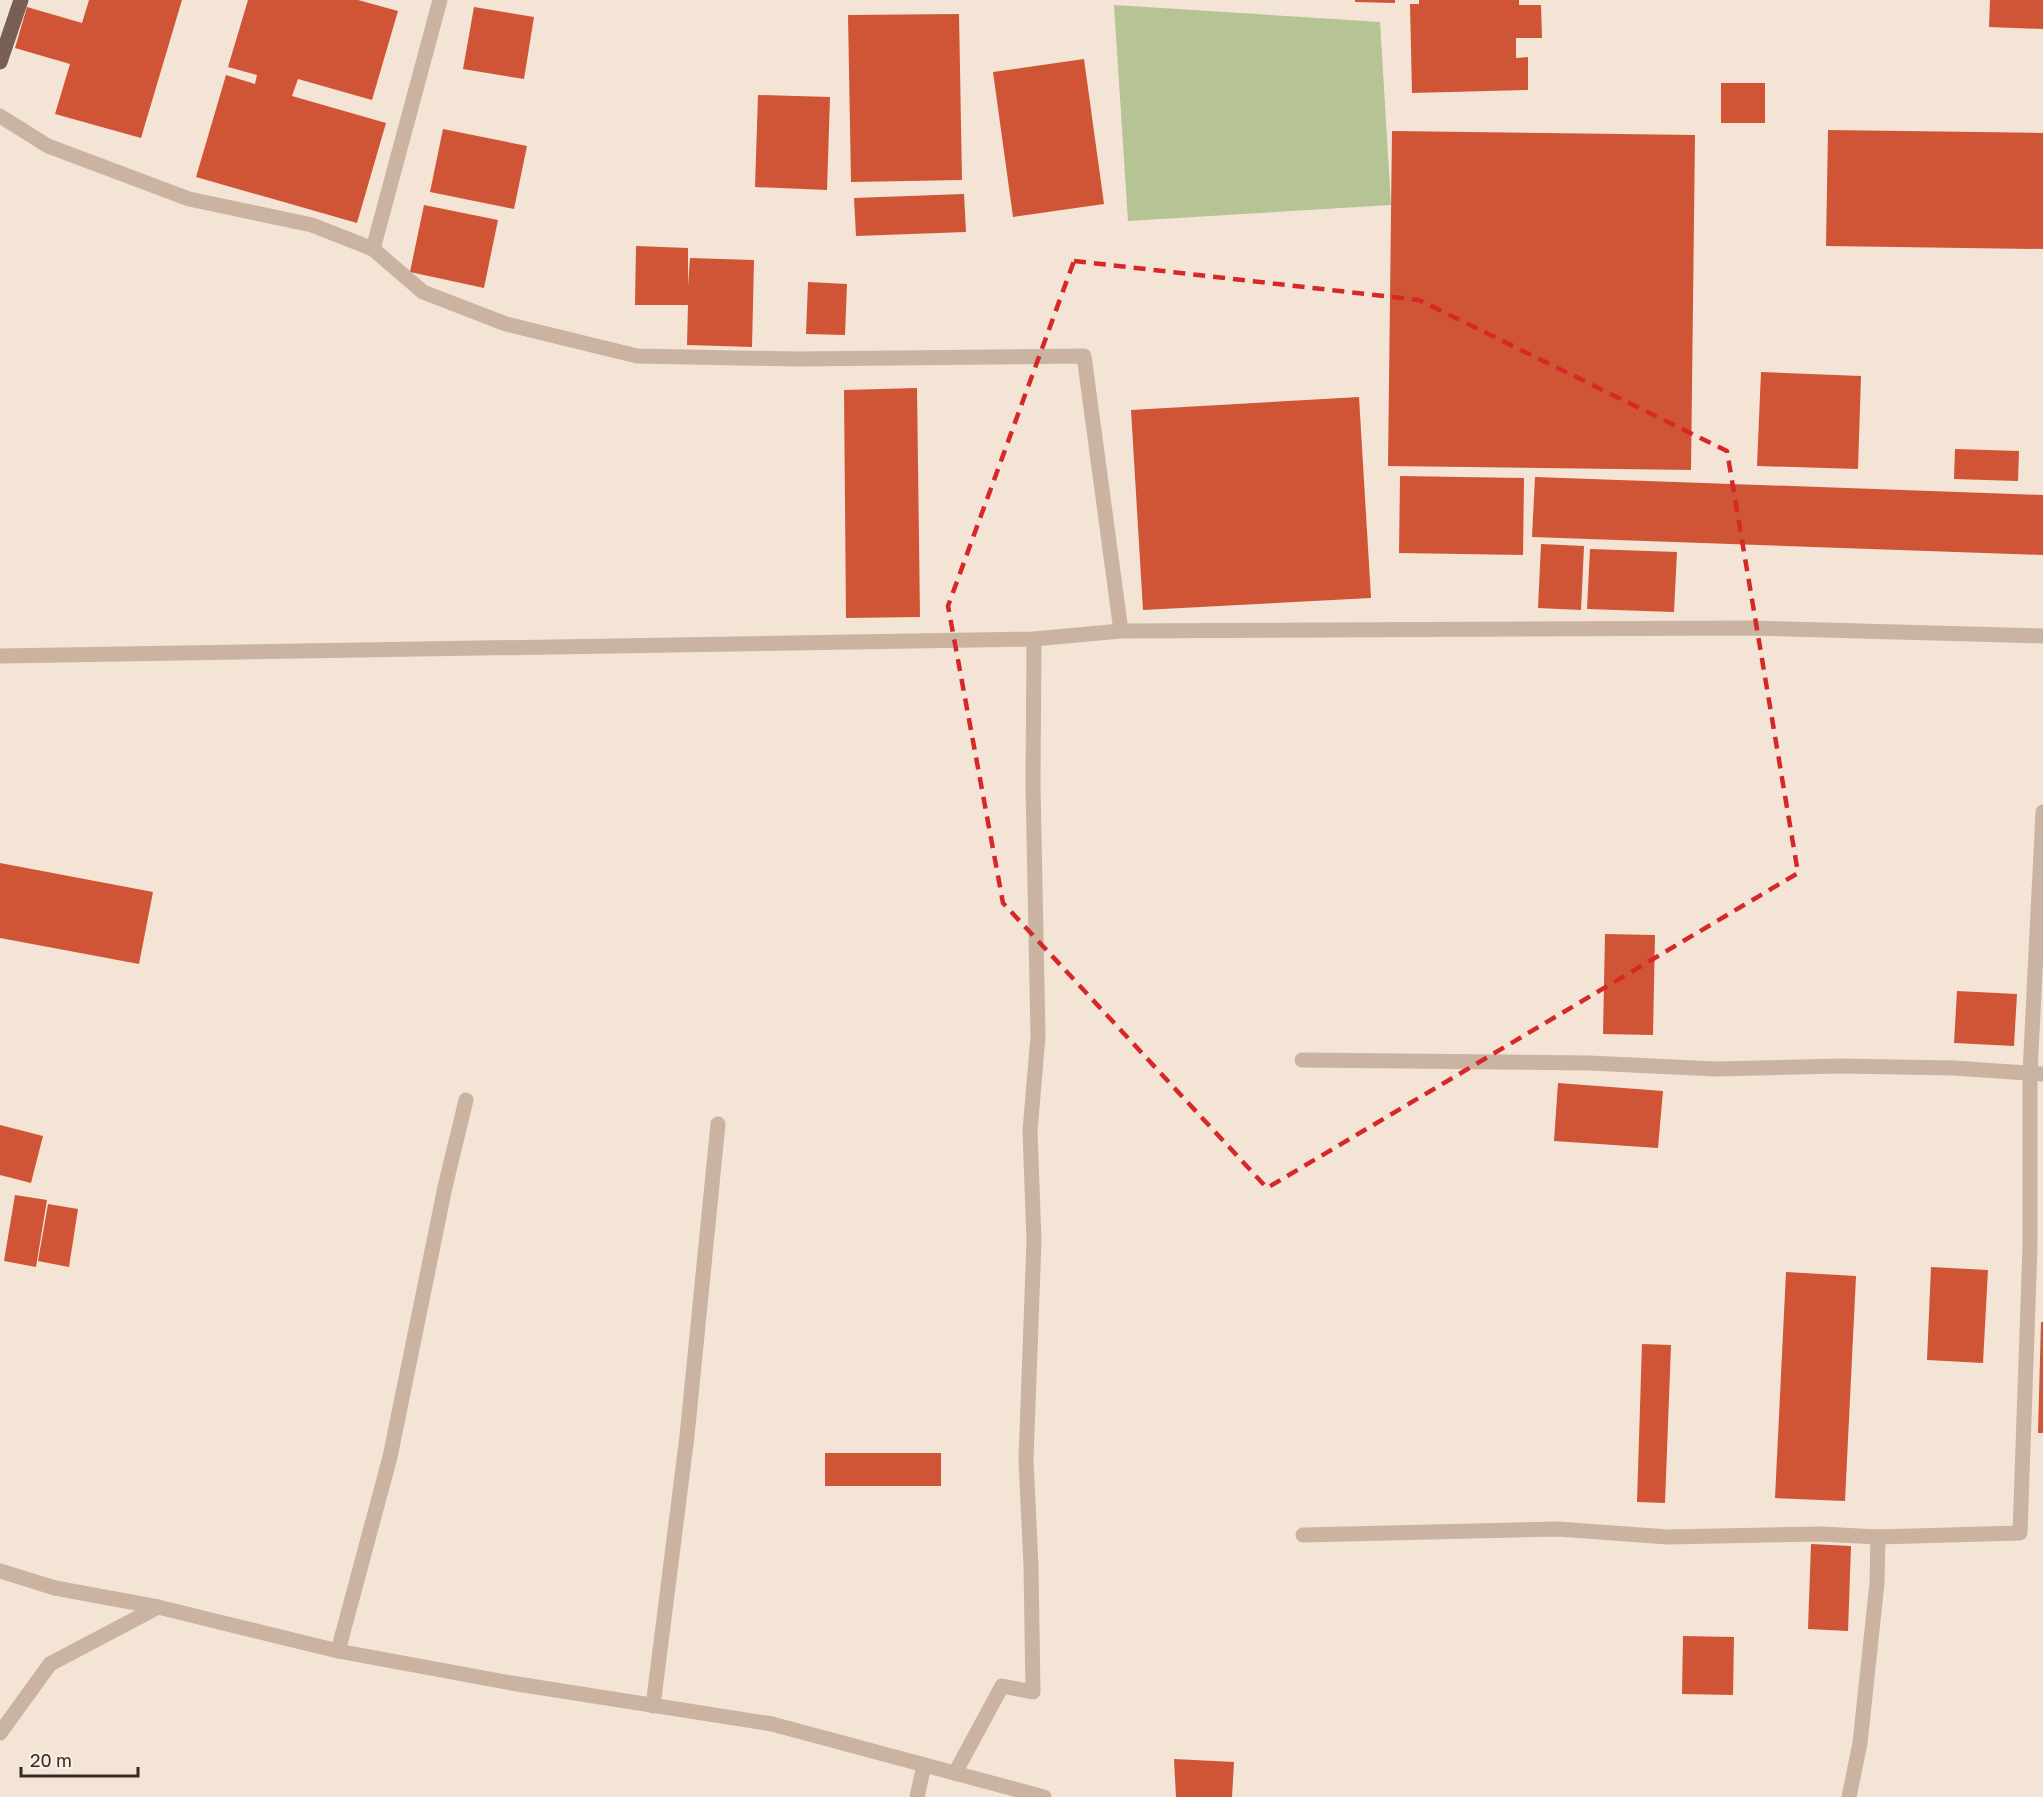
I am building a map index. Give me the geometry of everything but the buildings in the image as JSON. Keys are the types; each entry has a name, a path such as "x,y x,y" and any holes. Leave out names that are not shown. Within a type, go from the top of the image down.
{"main road":[{"path":"0,62 21,0"}],"street":[{"path":"373,249 440,0"},
{"path":"0,116 48,146 189,199 312,225 373,249 423,292 506,324 638,356 797,359 1084,356 1121,631"},
{"path":"0,656 1034,639 1121,631 1751,628 2043,636"},
{"path":"955,1773 1002,1686 1033,1692 1031,1566 1026,1460 1034,1241 1030,1131 1038,1036 1033,786 1034,639"},
{"path":"1303,1535 1558,1530 1668,1537 1821,1534 1878,1537 2020,1533 2037,1074 2043,812"},
{"path":"1302,1060 1577,1063 1716,1069 1942,1068 2037,1074"},
{"path":"338,1651 390,1457 466,1100"},
{"path":"653,1706 670,1584 718,1124"},
{"path":"1849,1797 1860,1743 1877,1584 1878,1537"},
{"path":"0,1571 55,1588 158,1607 338,1651 653,1706 772,1724 1044,1797"},
{"path":"0,1733 50,1664 158,1607"},
{"path":"917,1797 924,1765"}],"highlighted area":[{"path":"1074,261 1419,300 1727,451 1798,873 1267,1188 1003,903 948,606"}],"green space":[{"path":"1114,5 1380,22 1391,205 1128,221"}]}
